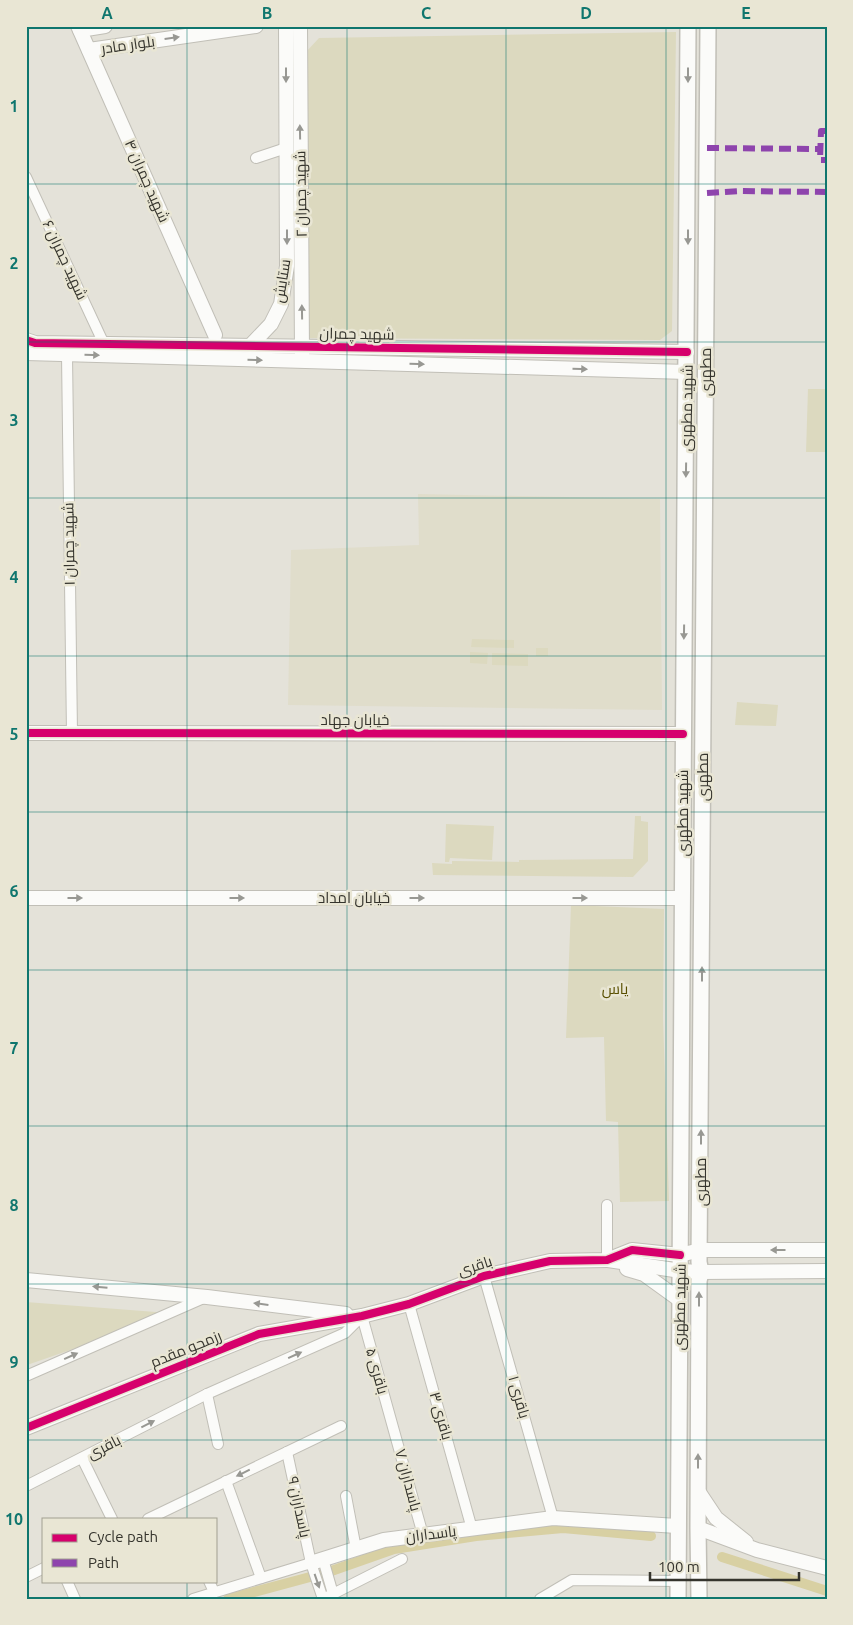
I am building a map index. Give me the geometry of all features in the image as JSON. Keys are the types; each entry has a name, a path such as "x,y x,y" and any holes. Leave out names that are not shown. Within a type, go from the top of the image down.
{"main road":[{"name":"شهید مطهری","path":"678,1599 688,26"},
{"name":"مطهری","path":"698,1528 708,26"},
{"path":"682,901 702,904"},
{"path":"677,1526 698,1528 699,1599"}],"street":[{"name":"بلوار مادر","path":"79,28 106,26"},
{"name":"بلوار مادر","path":"89,50 256,26"},
{"name":"ستایش","path":"250,346 271,324 281,304 287,266 286,26"},
{"name":"شهید چمران ۲","path":"300,26 303,347 301,361"},
{"name":"شهید چمران ۴","path":"79,28 215,336"},
{"path":"256,158 286,148"},
{"name":"شهید چمران ۶","path":"26,177 104,344"},
{"name":"شهید چمران","path":"26,340 35,343 687,352"},
{"name":"شهید چمران","path":"26,353 687,372"},
{"name":"شهید چمران ۱","path":"67,354 72,733"},
{"name":"خیابان جهاد","path":"26,733 684,734"},
{"name":"خیابان امداد","path":"26,898 682,901"},
{"path":"604,1260 607,1205"},
{"path":"604,1260 632,1250 680,1255 700,1250 827,1250"},
{"path":"604,1260 644,1274 680,1300"},
{"name":"باقری","path":"26,1486 207,1394 345,1332 362,1316 409,1304 484,1276 550,1261 604,1260 701,1272 827,1271"},
{"name":"باقری ۱","path":"484,1276 553,1518"},
{"path":"26,1280 207,1297 362,1316"},
{"path":"26,1376 207,1297"},
{"name":"باقری ۳","path":"409,1304 472,1528"},
{"name":"باقری ۵","path":"362,1316 393,1425"},
{"name":"رزمجو مقدم","path":"26,1427 259,1334 362,1316"},
{"path":"207,1394 218,1444"},
{"name":"پاسداران ۷","path":"393,1425 422,1535"},
{"path":"150,1518 341,1426"},
{"name":"پاسداران ۹","path":"287,1452 319,1560"},
{"path":"82,1458 112,1518"},
{"path":"226,1481 261,1578"},
{"path":"698,1491 716,1518 757,1550"},
{"path":"346,1496 356,1549"},
{"name":"پاسداران","path":"193,1599 384,1540 553,1518 677,1526"},
{"path":"698,1528 757,1550 827,1568"},
{"path":"319,1560 323,1599 402,1558"},
{"path":"319,1560 333,1593"},
{"path":"26,1577 42,1569"},
{"path":"540,1599 572,1580 678,1580"},
{"path":"67,1582 75,1599"},
{"path":"209,1582 214,1592"}],"shaded area":[{"path":"418,494 660,499 662,710 288,705 291,550 419,545"}],"green space":[{"path":"676,32 672,331 660,340 308,338 306,52 319,38"},
{"path":"808,389 827,389 827,452 806,452"},
{"path":"472,639 514,640 514,648 471,647"},
{"path":"536,648 548,648 548,656 536,656"},
{"path":"470,652 488,653 487,664 470,663"},
{"path":"492,653 528,654 528,666 492,665"},
{"path":"737,702 778,705 776,726 735,725"},
{"path":"635,816 641,816 641,821 648,822 648,861 633,877 433,875 432,863 452,864 452,861 519,862 519,860 633,859"},
{"path":"446,824 494,826 492,860 450,858 449,862 445,862"},
{"name":"یاس","path":"571,905 664,909 663,1018 669,1201 620,1202 618,1122 606,1121 604,1037 566,1038"},
{"path":"26,1302 156,1312 174,1314 27,1365"}],"waterway":[{"path":"320,1575 394,1549 476,1536 563,1528 651,1536"},
{"path":"722,1557 827,1591"},
{"path":"228,1599 310,1577"}],"marked path":[{"path":"827,131 821,131 820,160 827,160"},
{"path":"707,148 820,149"},
{"path":"707,193 740,191 827,192"}],"cycle path":[{"path":"26,340 35,343 687,352"},
{"path":"26,733 683,734"},
{"path":"26,1428 259,1334 362,1316 409,1304 484,1276 550,1261 607,1260 632,1250 680,1255"}]}
